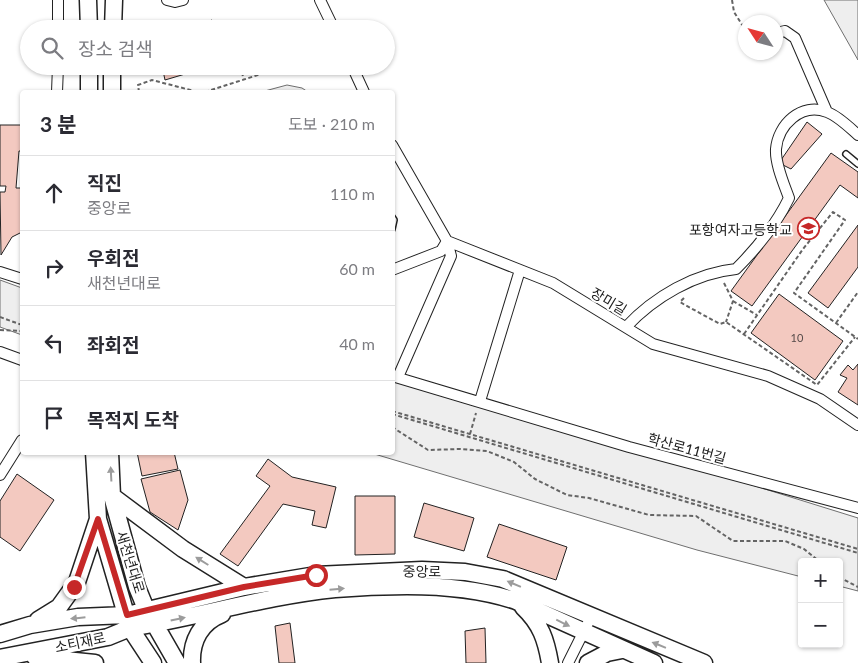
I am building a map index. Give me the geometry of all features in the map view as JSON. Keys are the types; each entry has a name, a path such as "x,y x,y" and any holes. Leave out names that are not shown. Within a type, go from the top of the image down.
{"main road":[{"path":"88,0 89,20"},
{"path":"113,20 114,0"},
{"path":"89,75 89,90"},
{"path":"112,75 112,90"},
{"name":"새천년대로","path":"94,455 98,519 128,621 153,663"},
{"name":"새천년대로","path":"110,455 112,496 137,587 146,609 177,663"},
{"path":"112,496 183,549 244,587"},
{"path":"30,625 59,608 69,595 77,582 98,519"},
{"name":"중앙로","path":"128,621 146,609 244,587 316,575 422,570 465,572 503,579 704,663"},
{"name":"중앙로","path":"128,621 155,624 247,604 335,589 386,586 466,588 494,593 516,600 583,633 654,663"},
{"path":"516,600 536,621 544,633 550,663"},
{"path":"192,663 194,642 201,628 214,617 247,604"},
{"name":"소티재로","path":"0,634 30,625 78,617 128,621"},
{"name":"소티재로","path":"3,658 108,637 128,621"},
{"path":"588,663 607,653 622,650"},
{"path":"3,658 38,657 94,663"}],"street":[{"path":"58,0 58,20"},
{"path":"167,0 175,2 183,0"},
{"path":"320,0 330,20"},
{"path":"783,31 795,38 827,112"},
{"path":"57,90 58,75"},
{"path":"356,75 363,90"},
{"path":"626,327 652,303 676,289 721,270 736,269 748,258 775,224 789,198 776,152 778,137 783,125 792,118 811,110 827,112 858,135"},
{"path":"395,150 447,241 451,256 395,376"},
{"path":"395,269 441,251 447,241"},
{"name":"장미길","path":"447,241 553,283 653,344 768,376 820,399 858,425"},
{"path":"480,401 520,270"},
{"path":"0,272 20,278"},
{"path":"0,352 20,359"},
{"name":"학산로11번길","path":"395,376 629,447 858,508"},
{"path":"0,475 20,443"},
{"path":"568,663 591,617"}],"lane":[{"path":"846,154 858,164"}],"path":[{"path":"732,0 734,12 738,18"},
{"path":"243,75 244,80"},
{"path":"212,90 259,75"},
{"path":"139,90 138,84 152,80 190,90"},
{"path":"744,334 802,249 833,212 845,220 794,293 858,339"},
{"path":"716,278 724,283 733,301 757,315"},
{"path":"836,324 858,292"},
{"path":"686,296 680,302 685,306 720,324 726,322"},
{"path":"726,322 733,301"},
{"path":"0,317 20,324"},
{"path":"726,322 817,385 855,337"},
{"path":"0,330 20,331"},
{"path":"470,434 480,401"},
{"path":"395,413 858,551"},
{"path":"395,413 858,551"},
{"path":"395,430 428,450 460,449 487,452 505,458 514,462 535,478 567,495 589,498 649,515 696,516 732,541 785,541 804,549 815,558"},
{"path":"843,579 858,588"}],"shaded area":[{"path":"824,0 858,0 858,60"},
{"path":"287,85 305,90 268,90"},
{"path":"0,280 20,287 20,334 0,327"},
{"path":"395,379 450,391 858,518 858,591 843,587 843,558 798,558 798,576 697,550 378,455 395,455"}],"building":[{"path":"164,75 182,75 165,80"},
{"path":"807,122 822,134 791,169 779,163"},
{"path":"0,125 20,125 20,151 16,188 20,188 20,233 12,237 1,255 0,192 5,192 6,186 0,186"},
{"path":"831,153 858,172 858,198 840,185 752,306 731,291"},
{"path":"858,225 858,267 828,308 808,293"},
{"path":"779,294 843,341 815,380 751,333"},
{"path":"858,364 858,405 838,392 847,378 840,375 848,365 853,370"},
{"path":"138,455 175,455 178,469 142,476"},
{"path":"268,459 292,477 336,487 326,528 312,525 315,511 283,504 238,566 220,554 270,486 256,476"},
{"path":"180,470 188,500 178,530 150,512 141,479"},
{"path":"17,474 54,500 20,551 0,537 0,501"},
{"path":"355,496 395,496 395,554 355,555"},
{"path":"424,503 474,518 464,551 414,537"},
{"path":"499,524 567,547 556,580 487,557"},
{"path":"290,623 295,663 279,663 275,626"},
{"path":"485,628 486,663 466,663 465,631"}],"place":[{"name":"포항여자고등학교","path":"808,229"}],"route":[{"path":"74,587 98,519 117,588 127,615 244,587 316,575"}]}
